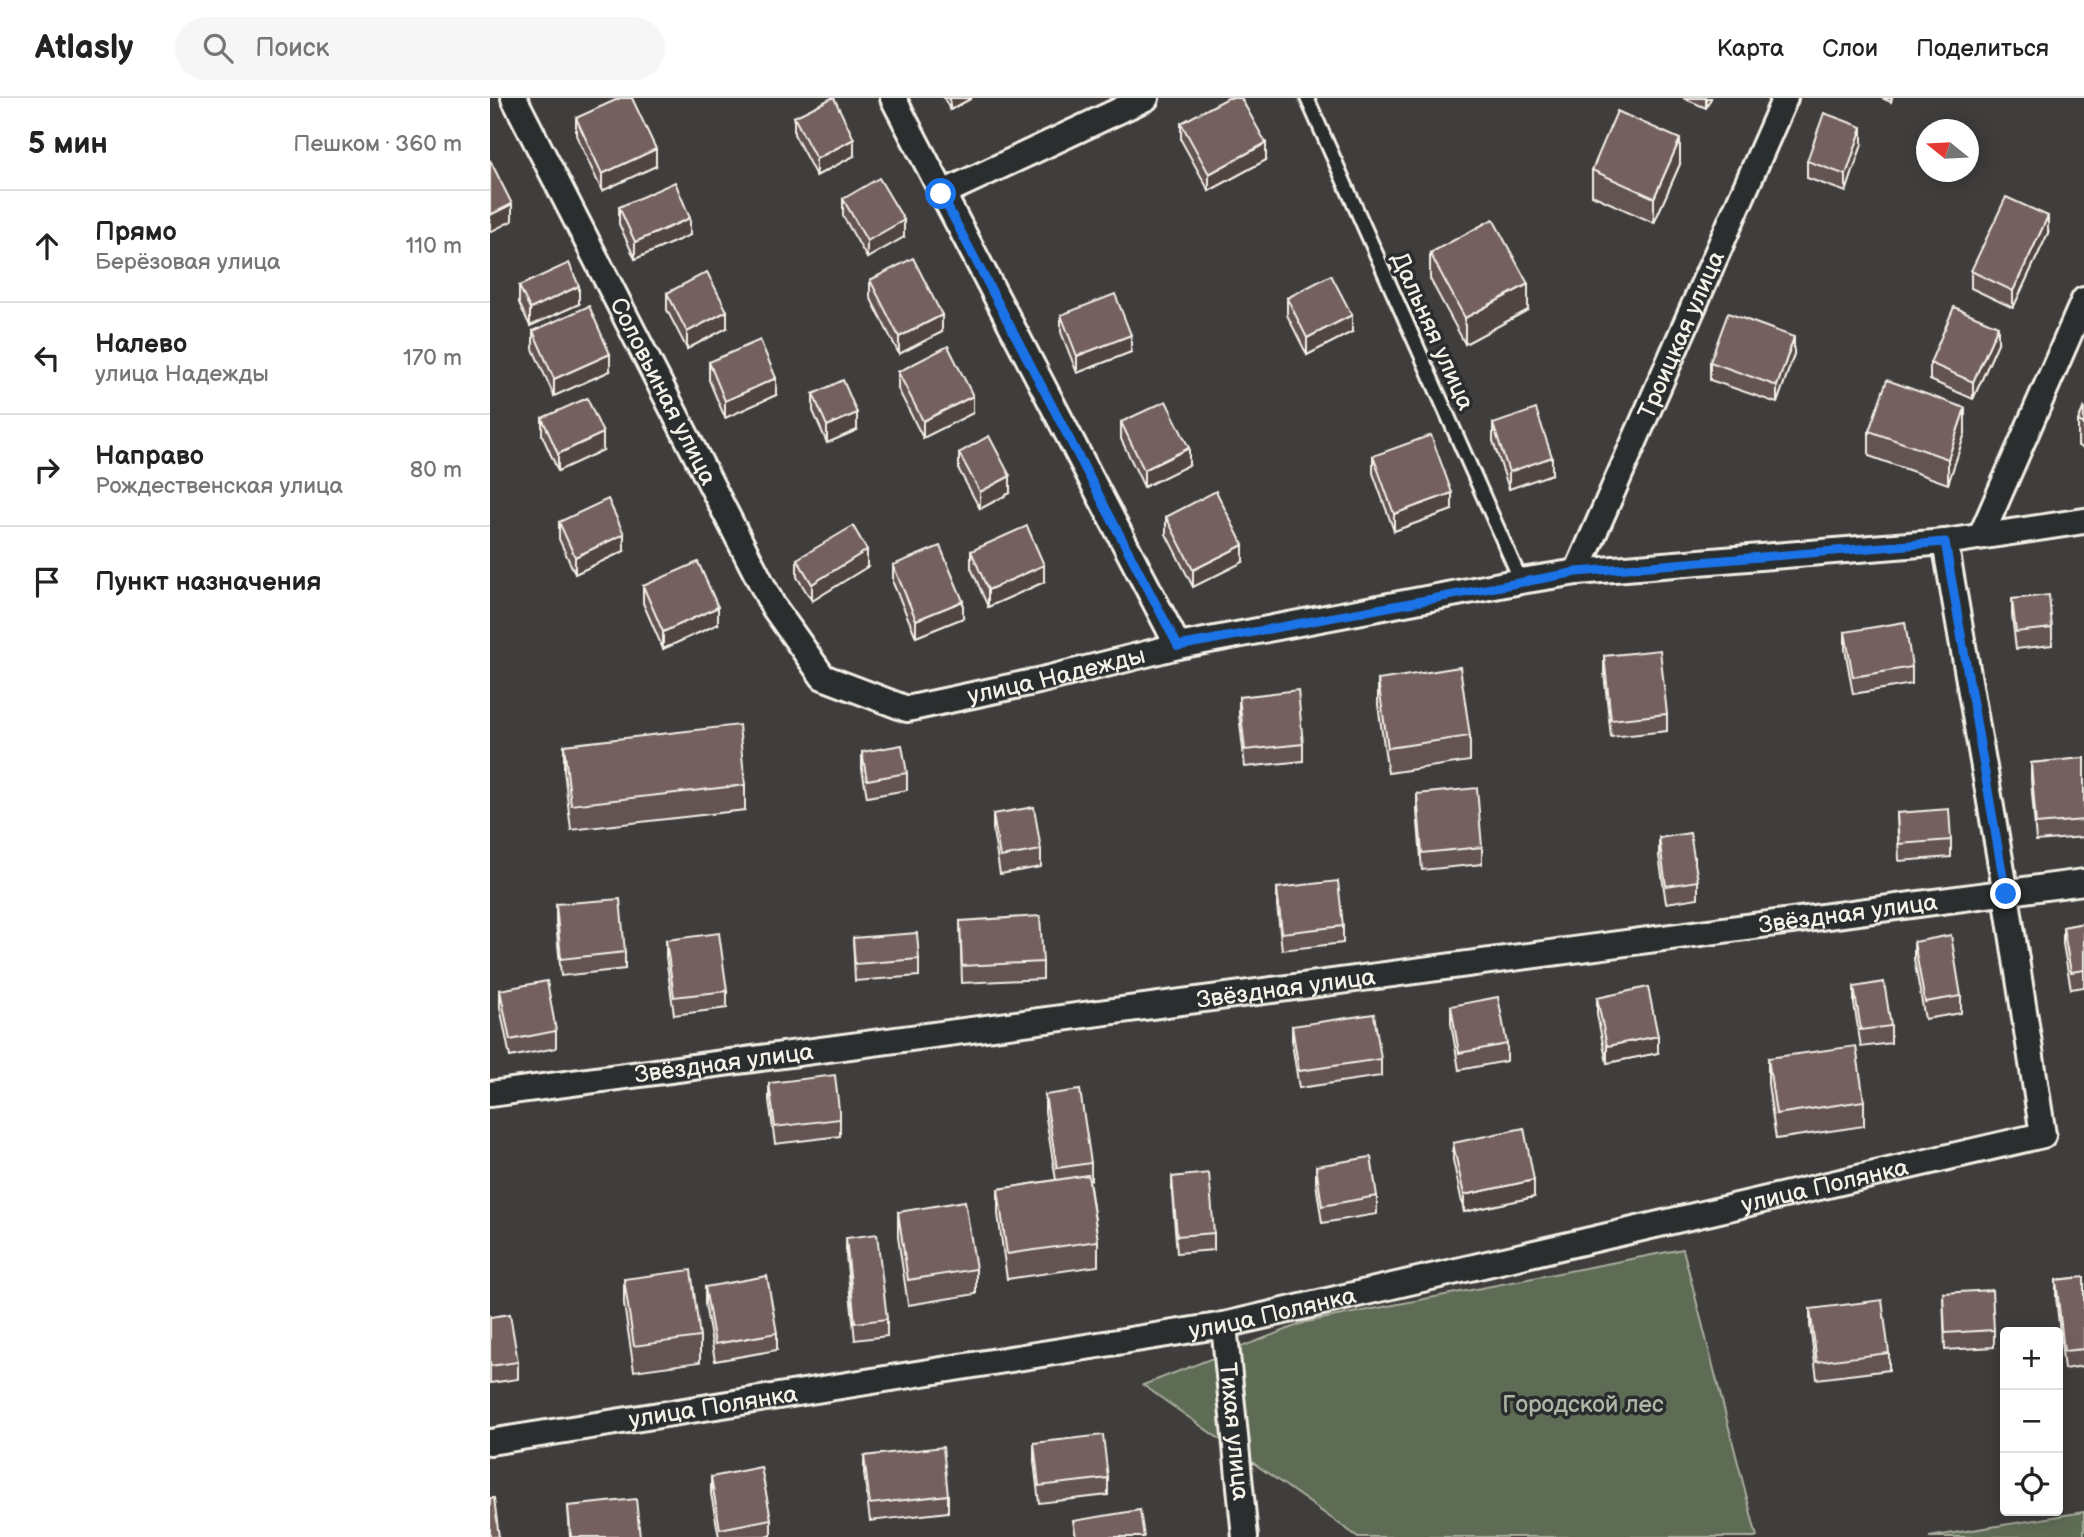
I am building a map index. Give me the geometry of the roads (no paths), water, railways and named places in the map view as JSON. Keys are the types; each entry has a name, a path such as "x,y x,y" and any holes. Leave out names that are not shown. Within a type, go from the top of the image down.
{"street":[{"name":"Соловьиная улица","path":"514,98 772,606 823,677"},
{"path":"893,98 1178,646"},
{"path":"941,194 1146,98"},
{"name":"Троицкая улица","path":"1577,572 1785,98"},
{"path":"1981,536 2084,300"},
{"name":"улица Надежды","path":"823,677 907,709 1038,681 1178,646 1577,572 1945,542 2084,521"},
{"path":"1945,542 2006,894"},
{"name":"Звёздная улица","path":"490,1094 2084,882"},
{"name":"улица Полянка","path":"490,1441 1224,1325 2043,1135 2006,894"},
{"name":"Тихая улица","path":"1224,1325 1245,1537"}],"lane":[{"name":"Дальняя улица","path":"1307,98 1521,581"}],"park label":[{"name":"Городской лес","path":"1583,1404"}]}
